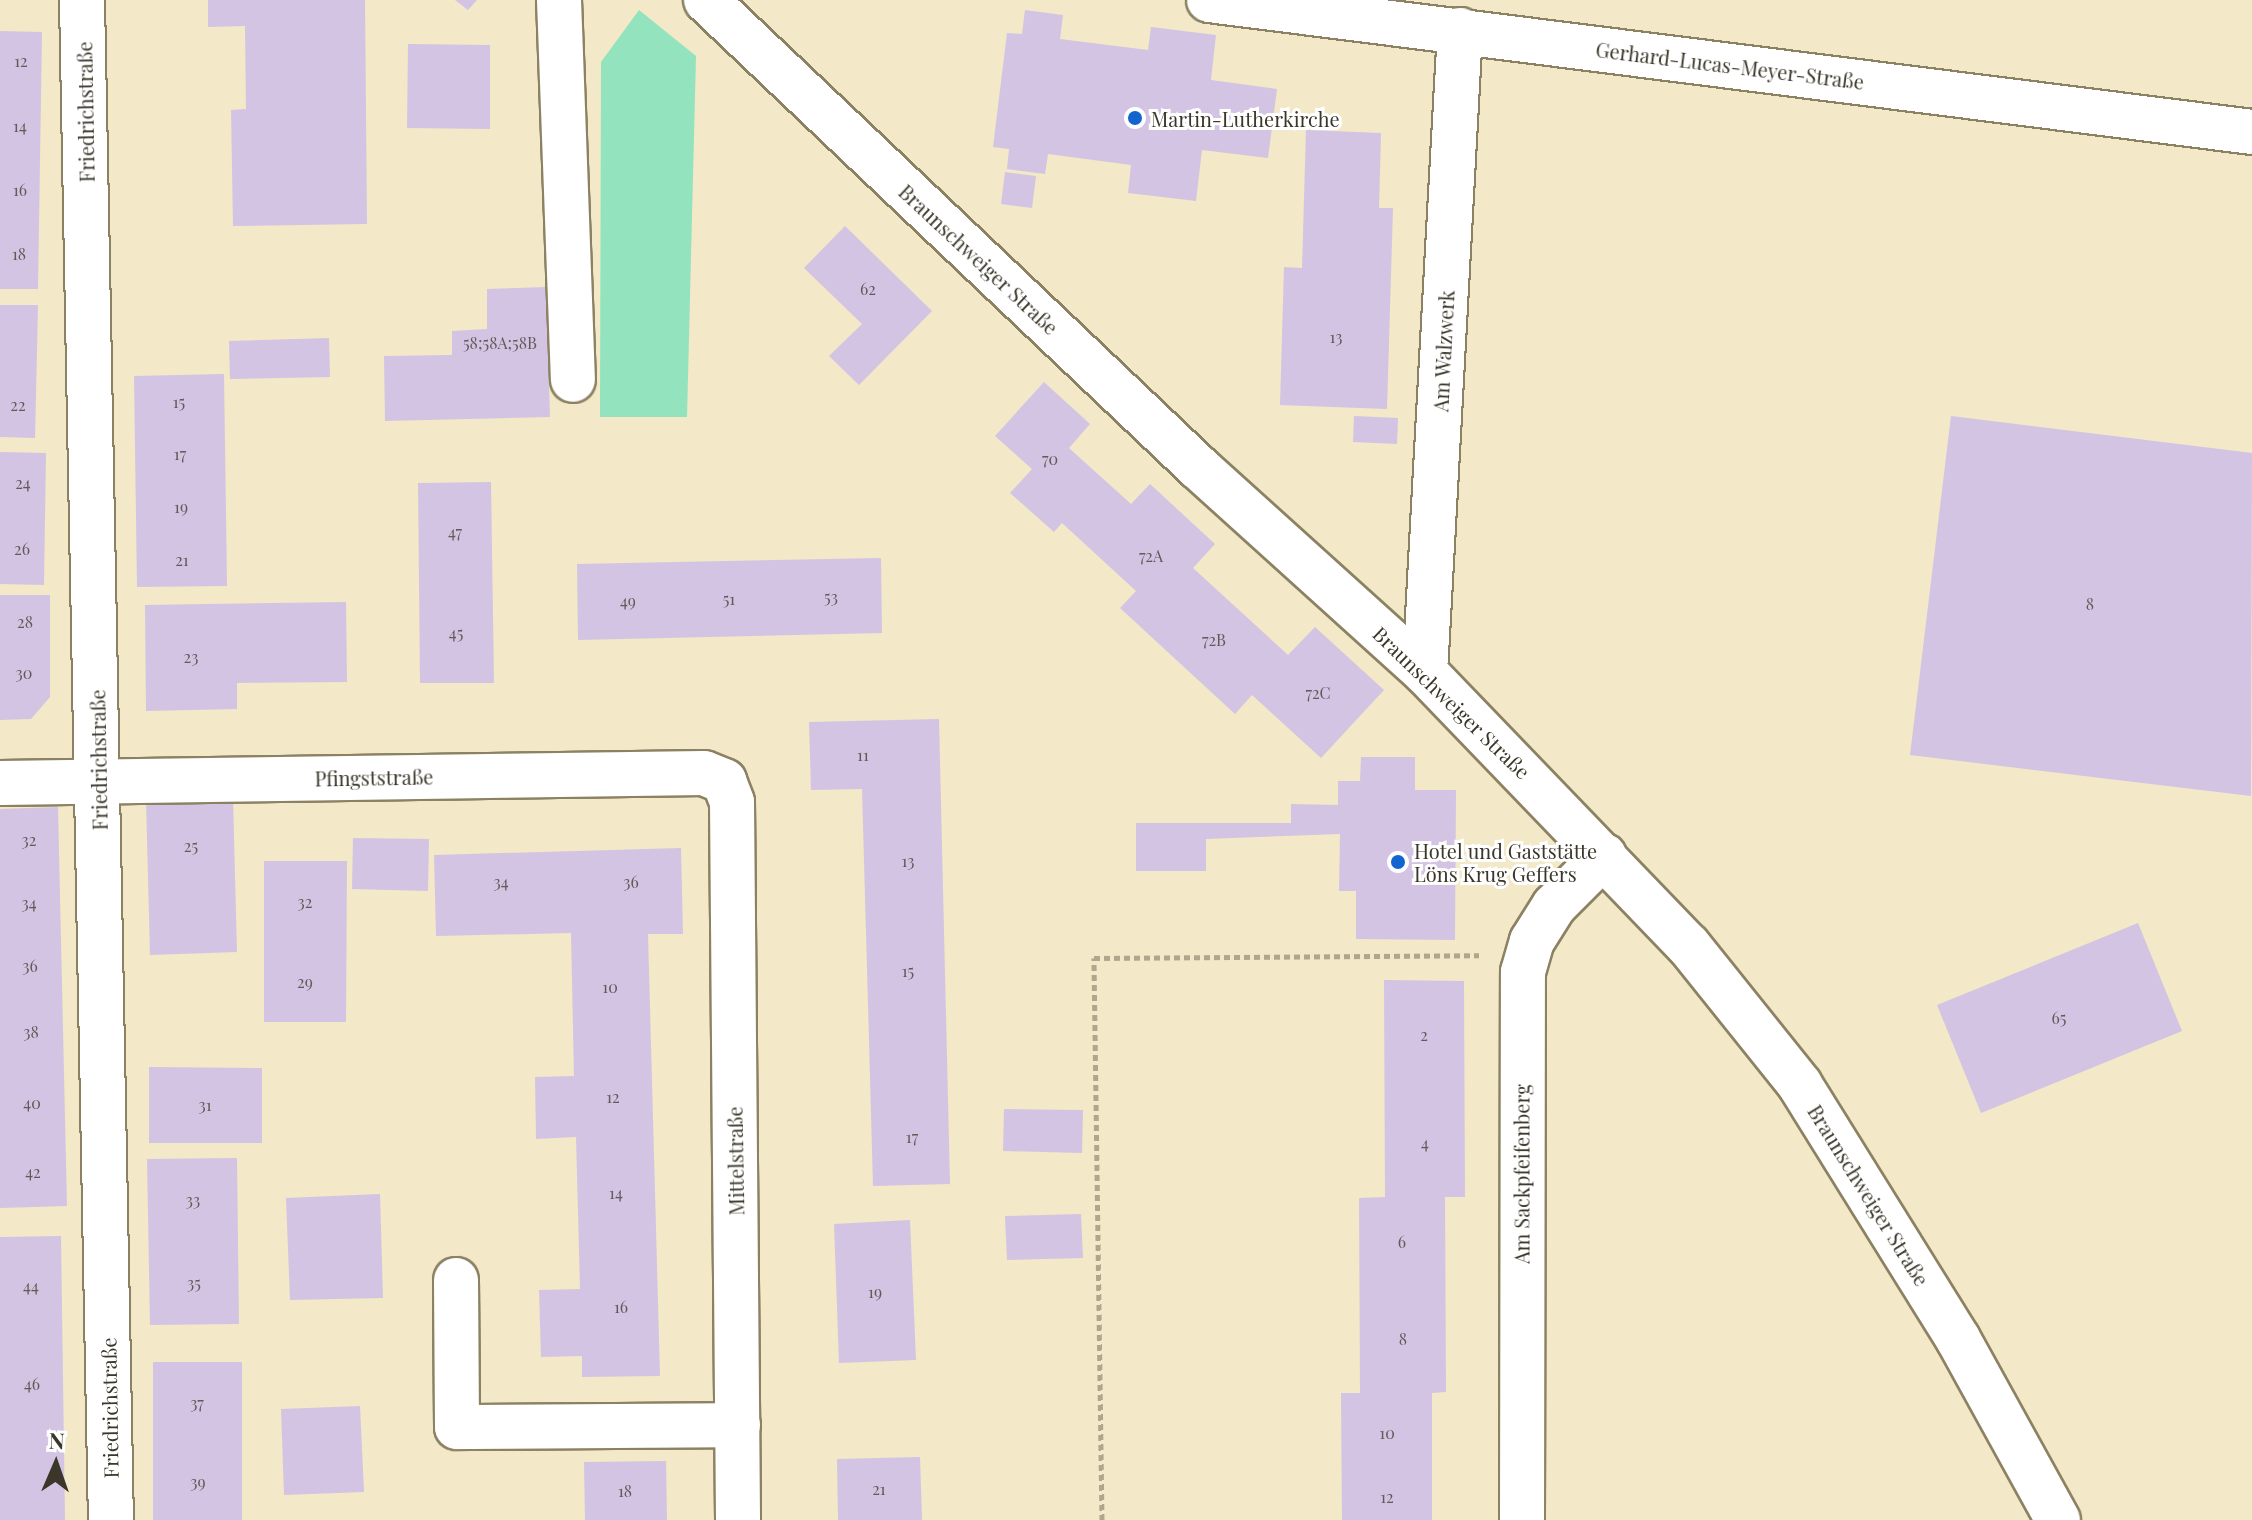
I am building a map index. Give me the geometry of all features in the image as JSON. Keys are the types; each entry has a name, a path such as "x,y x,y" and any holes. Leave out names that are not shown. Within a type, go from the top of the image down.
{"street":[{"name":"Friedrichstraße","path":"82,0 111,1520"},
{"path":"559,0 573,380"},
{"name":"Braunschweiger Straße","path":"706,0 1198,467 1425,672 1688,945 1800,1085 1958,1339 2058,1520"},
{"name":"Gerhard-Lucas-Meyer-Straße","path":"1209,0 2252,132"},
{"name":"Am Walzwerk","path":"1425,672 1460,30"},
{"name":"Pfingststraße","path":"0,783 704,773 724,781 732,802"},
{"name":"Mittelstraße","path":"732,802 738,1520"},
{"name":"Am Sackpfeifenberg","path":"1522,1520 1520,1012 1528,955 1554,906 1604,856"},
{"path":"456,1280 457,1427 738,1425"}],"path":[{"path":"1102,1520 1094,958 1528,955"}],"green space":[{"path":"639,10 696,56 687,417 600,417 601,62"}],"building":[{"path":"208,0 365,0 367,224 233,226 231,110 246,109 245,26 208,27"},
{"path":"455,0 477,0 468,10"},
{"name":"Martin-Lutherkirche","path":"1025,10 1063,15 1060,39 1148,50 1151,27 1216,35 1211,80 1277,89 1268,158 1202,150 1196,201 1128,193 1131,165 1048,154 1045,174 1007,169 1009,149 993,147 1007,33 1022,34"},
{"path":"0,31 42,32 38,289 0,289"},
{"path":"408,44 490,45 490,129 407,128"},
{"path":"1306,130 1381,133 1379,208 1393,208 1387,409 1280,405 1284,267 1302,268"},
{"path":"1005,172 1036,176 1032,208 1001,204"},
{"path":"845,226 932,311 859,385 829,356 862,324 804,268"},
{"path":"546,287 550,417 385,421 384,356 452,355 452,331 487,329 487,289"},
{"path":"0,305 38,305 35,438 0,437"},
{"path":"329,338 330,377 230,379 229,341"},
{"path":"224,374 227,586 137,587 134,376"},
{"path":"1044,382 1090,424 1069,448 1131,504 1150,484 1215,544 1193,568 1288,655 1315,627 1384,690 1321,758 1252,695 1235,714 1120,608 1136,591 1062,523 1054,532 1010,493 1032,469 995,436"},
{"path":"1354,416 1398,418 1397,444 1353,442"},
{"path":"1951,416 2252,453 2251,796 1910,755"},
{"path":"0,452 46,453 44,585 0,584"},
{"path":"491,482 494,683 420,683 418,483"},
{"path":"881,558 882,633 578,640 577,564"},
{"path":"0,595 50,595 50,697 31,719 0,720"},
{"path":"346,602 347,682 237,683 237,709 146,711 145,605"},
{"path":"939,719 950,1184 873,1186 862,789 811,790 809,722"},
{"name":"Hotel und Gaststätte Löns Krug Geffers","path":"1361,757 1415,757 1415,790 1456,790 1455,940 1356,939 1356,891 1339,891 1340,834 1206,839 1206,871 1136,871 1136,823 1291,823 1291,804 1338,805 1338,781 1360,781"},
{"path":"233,799 237,952 150,955 146,801"},
{"path":"58,807 67,1206 0,1208 0,809"},
{"path":"353,838 429,839 428,891 352,889"},
{"path":"681,848 683,934 648,934 660,1376 582,1377 582,1356 541,1357 539,1290 580,1289 576,1137 536,1139 535,1077 574,1076 571,933 436,936 434,855"},
{"path":"264,861 347,861 346,1022 264,1022"},
{"path":"2138,923 2182,1031 1981,1113 1937,1005"},
{"path":"1384,980 1464,981 1465,1197 1445,1197 1446,1392 1432,1393 1432,1520 1342,1520 1341,1393 1360,1393 1359,1198 1385,1197"},
{"path":"149,1067 262,1068 262,1143 149,1143"},
{"path":"1004,1109 1083,1110 1082,1153 1003,1151"},
{"path":"237,1158 239,1324 150,1325 147,1159"},
{"path":"380,1194 383,1298 290,1300 286,1198"},
{"path":"1081,1214 1083,1258 1007,1260 1005,1216"},
{"path":"910,1220 916,1360 839,1363 834,1224"},
{"path":"61,1236 65,1520 0,1520 0,1237"},
{"path":"153,1362 242,1362 242,1520 153,1520"},
{"path":"360,1406 364,1492 284,1495 281,1409"},
{"path":"920,1457 922,1520 838,1520 837,1459"},
{"path":"666,1461 667,1520 585,1520 584,1462"}],"place":[{"name":"Martin-Lutherkirche","path":"1135,118"},
{"name":"Hotel und Gaststätte Löns Krug Geffers","path":"1398,862"}]}
